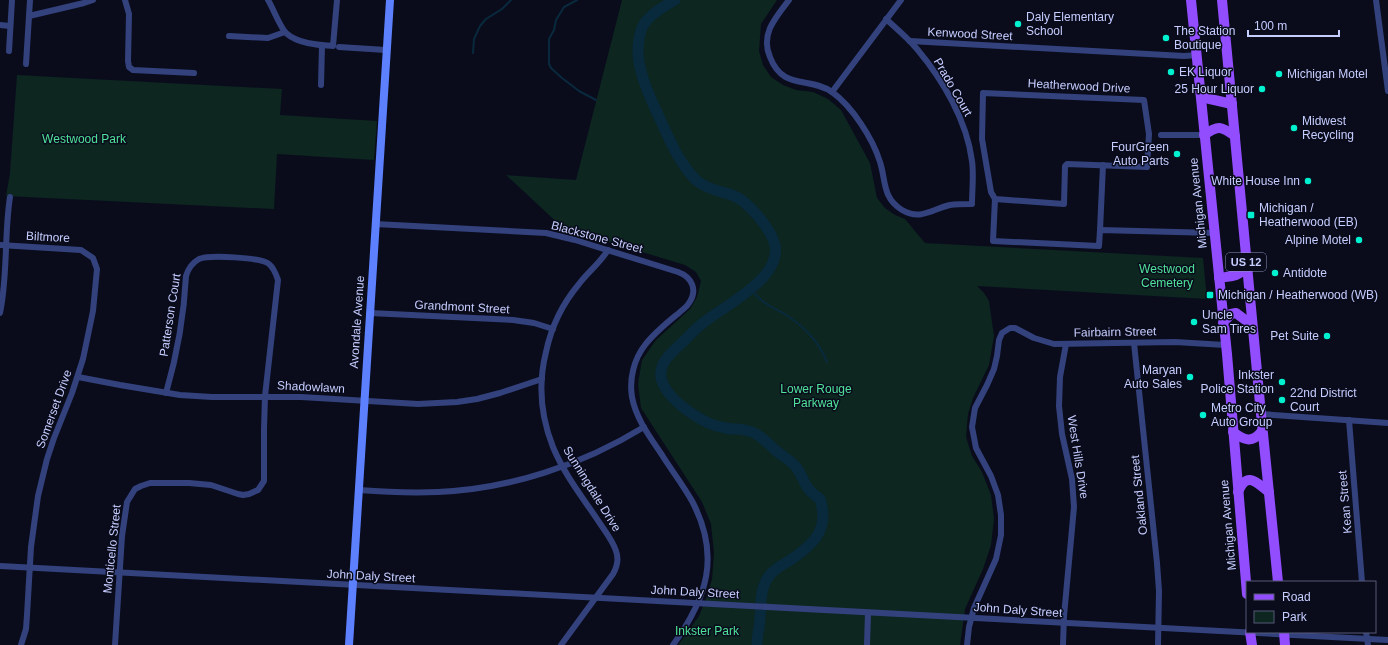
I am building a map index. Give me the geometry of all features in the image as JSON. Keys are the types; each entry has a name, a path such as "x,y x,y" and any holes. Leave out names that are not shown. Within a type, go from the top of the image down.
{"main road":[{"name":"Michigan Avenue","path":"1191,0 1198,55 1204,135 1226,345 1246,583"},
{"name":"US 12","path":"1222,0 1262,431 1278,581"},
{"path":"1201,98 1232,104"},
{"path":"1204,135 1213,128 1222,128 1235,136"},
{"path":"1218,278 1241,273 1247,266"},
{"path":"1223,323 1231,314 1236,313 1241,315 1252,325"},
{"path":"1233,432 1241,438 1250,439 1259,435 1262,431"},
{"path":"1238,492 1240,486 1244,482 1251,480 1256,481 1268,492"},
{"path":"1250,633 1252,645"}],"street":[{"path":"9,51 12,0"},
{"path":"26,64 30,0"},
{"path":"29,16 84,4 94,0"},
{"path":"125,0 129,14 129,67 133,70 194,73"},
{"path":"268,0 285,32 299,40 333,46 337,0"},
{"name":"Avondale Avenue","path":"349,645 390,0"},
{"path":"789,0 773,21 769,29 767,38 769,57 778,71 787,78 800,83 818,86 832,92 901,0"},
{"path":"1376,0 1388,91"},
{"name":"Prado Court","path":"832,92 850,110 870,139 880,162 886,192 897,206 909,213 920,215 951,205 972,204 972,161 962,124 940,81 917,49 886,19"},
{"path":"0,25 10,26"},
{"path":"229,36 268,38 285,32"},
{"name":"Kenwood Street","path":"910,41 1178,56 1198,55"},
{"path":"321,84 322,45"},
{"path":"339,47 386,50"},
{"name":"Heatherwood Drive","path":"995,199 1064,204 1065,166 1067,164 1147,167 1149,134 1144,100 983,93 982,139 991,192 995,199 993,241 1099,246 1100,230"},
{"path":"1161,135 1204,135"},
{"path":"1104,165 1100,230 1214,234"},
{"path":"0,313 5,278 3,245 10,197"},
{"name":"Blackstone Street","path":"375,224 532,232 575,240 683,274 690,280 693,287 693,296 690,302 648,341 641,351 635,365 632,380 632,396 636,412 644,427"},
{"name":"Biltmore","path":"3,245 78,249 85,252 92,258"},
{"name":"Sunningdale Drive","path":"561,645 615,570 618,562 617,552 614,545 563,466 554,448 546,425 542,403 542,379 546,352 553,329 562,310 572,292 604,257 608,250"},
{"name":"Patterson Court","path":"166,393 178,343 188,272 192,264 207,257 257,260 268,263 277,275 278,280 275,314 265,396"},
{"name":"Somerset Drive","path":"21,645 26,629 34,518 43,475 54,438 78,377 87,344 97,276 96,266 92,258"},
{"name":"Grandmont Street","path":"370,313 513,320 534,323 553,329"},
{"name":"Fairbairn Street","path":"971,618 978,597 996,559 1000,546 1002,523 1000,504 996,487 976,448 973,438 973,417 975,408 994,369 1002,333 1008,329 1015,328 1034,338 1054,344 1175,342 1226,345"},
{"name":"Oakland Street","path":"1134,343 1157,563 1158,645"},
{"name":"West Hills Drive","path":"1063,645 1074,507 1072,479 1062,434 1059,406 1060,377 1066,344"},
{"name":"Shadowlawn","path":"78,377 166,393 212,396 265,396 418,404 458,402 500,393 542,379"},
{"name":"Monticello Street","path":"115,645 122,536 128,502 131,494 138,487 150,483 189,483 211,485 238,494 244,495 253,493 264,481 265,396"},
{"path":"1261,414 1388,423"},
{"name":"Kean Street","path":"1349,420 1362,581"},
{"path":"359,490 418,493 465,490 513,482 563,466 606,449 644,427 688,494 697,513 708,549 708,568 704,586 691,619 672,645"},
{"name":"John Daly Street","path":"0,566 1246,633"},
{"path":"867,645 868,613"},
{"path":"967,645 971,618"},
{"name":"John Daly Street","path":"1250,633 1284,637 1367,642 1388,640"}],"green space":[{"name":"Lower Rouge Parkway","path":"622,0 777,0 761,24 759,51 763,65 771,77 783,85 796,90 813,92 828,99 841,110 870,163 877,198 885,208 895,215 905,219 925,243 1203,258 1207,299 977,286 989,301 994,336 989,365 973,398 968,414 966,437 972,456 982,472 991,495 994,519 991,545 983,569 965,609 960,645 678,645 699,616 712,579 714,553 711,524 702,502 641,408 638,384 642,360 656,340 690,309 697,297 701,281 696,272 685,265 563,228 506,175 576,180"},
{"name":"Westwood Park","path":"17,75 282,89 280,115 377,121 374,160 277,154 274,209 6,196 10,173"}],"waterway":[{"path":"473,53 474,39 480,26 486,19 502,9 511,0"},
{"path":"577,0 564,7 556,20 554,30 549,39 549,64 551,68 562,78 579,91 596,100"},
{"path":"675,0 650,16 640,33 638,58 641,74 647,90 672,145 689,172 704,186 732,195 744,202 761,220 770,233 773,239 775,252 772,265 764,277 739,298 700,325 670,354 661,371 663,384 667,391 681,405 708,423 729,429 745,430 761,437 795,465 808,488 820,499 823,510 821,528 812,543 798,555 773,571 763,588 757,645"},
{"path":"751,289 760,299 795,321 806,331 816,342 827,362"}],"place":[{"name":"Daly Elementary School","path":"1018,24"},
{"name":"The Station Boutique","path":"1166,38"},
{"name":"EK Liquor","path":"1171,72"},
{"name":"Michigan Motel","path":"1279,74"},
{"name":"25 Hour Liquor","path":"1262,89"},
{"name":"Midwest Recycling","path":"1294,128"},
{"name":"FourGreen Auto Parts","path":"1177,154"},
{"name":"White House Inn","path":"1308,181"},
{"name":"Michigan / Heatherwood (EB)","path":"1251,215"},
{"name":"Alpine Motel","path":"1359,240"},
{"name":"Antidote","path":"1275,273"},
{"name":"Michigan / Heatherwood (WB)","path":"1210,295"},
{"name":"Uncle Sam Tires","path":"1194,322"},
{"name":"Pet Suite","path":"1327,336"},
{"name":"Maryan Auto Sales","path":"1190,377"},
{"name":"Inkster Police Station","path":"1282,382"},
{"name":"22nd District Court","path":"1282,400"},
{"name":"Metro City Auto Group","path":"1203,415"}],"park label":[{"name":"Westwood Cemetery","path":"1167,276"},
{"name":"Inkster Park","path":"707,631"}]}
